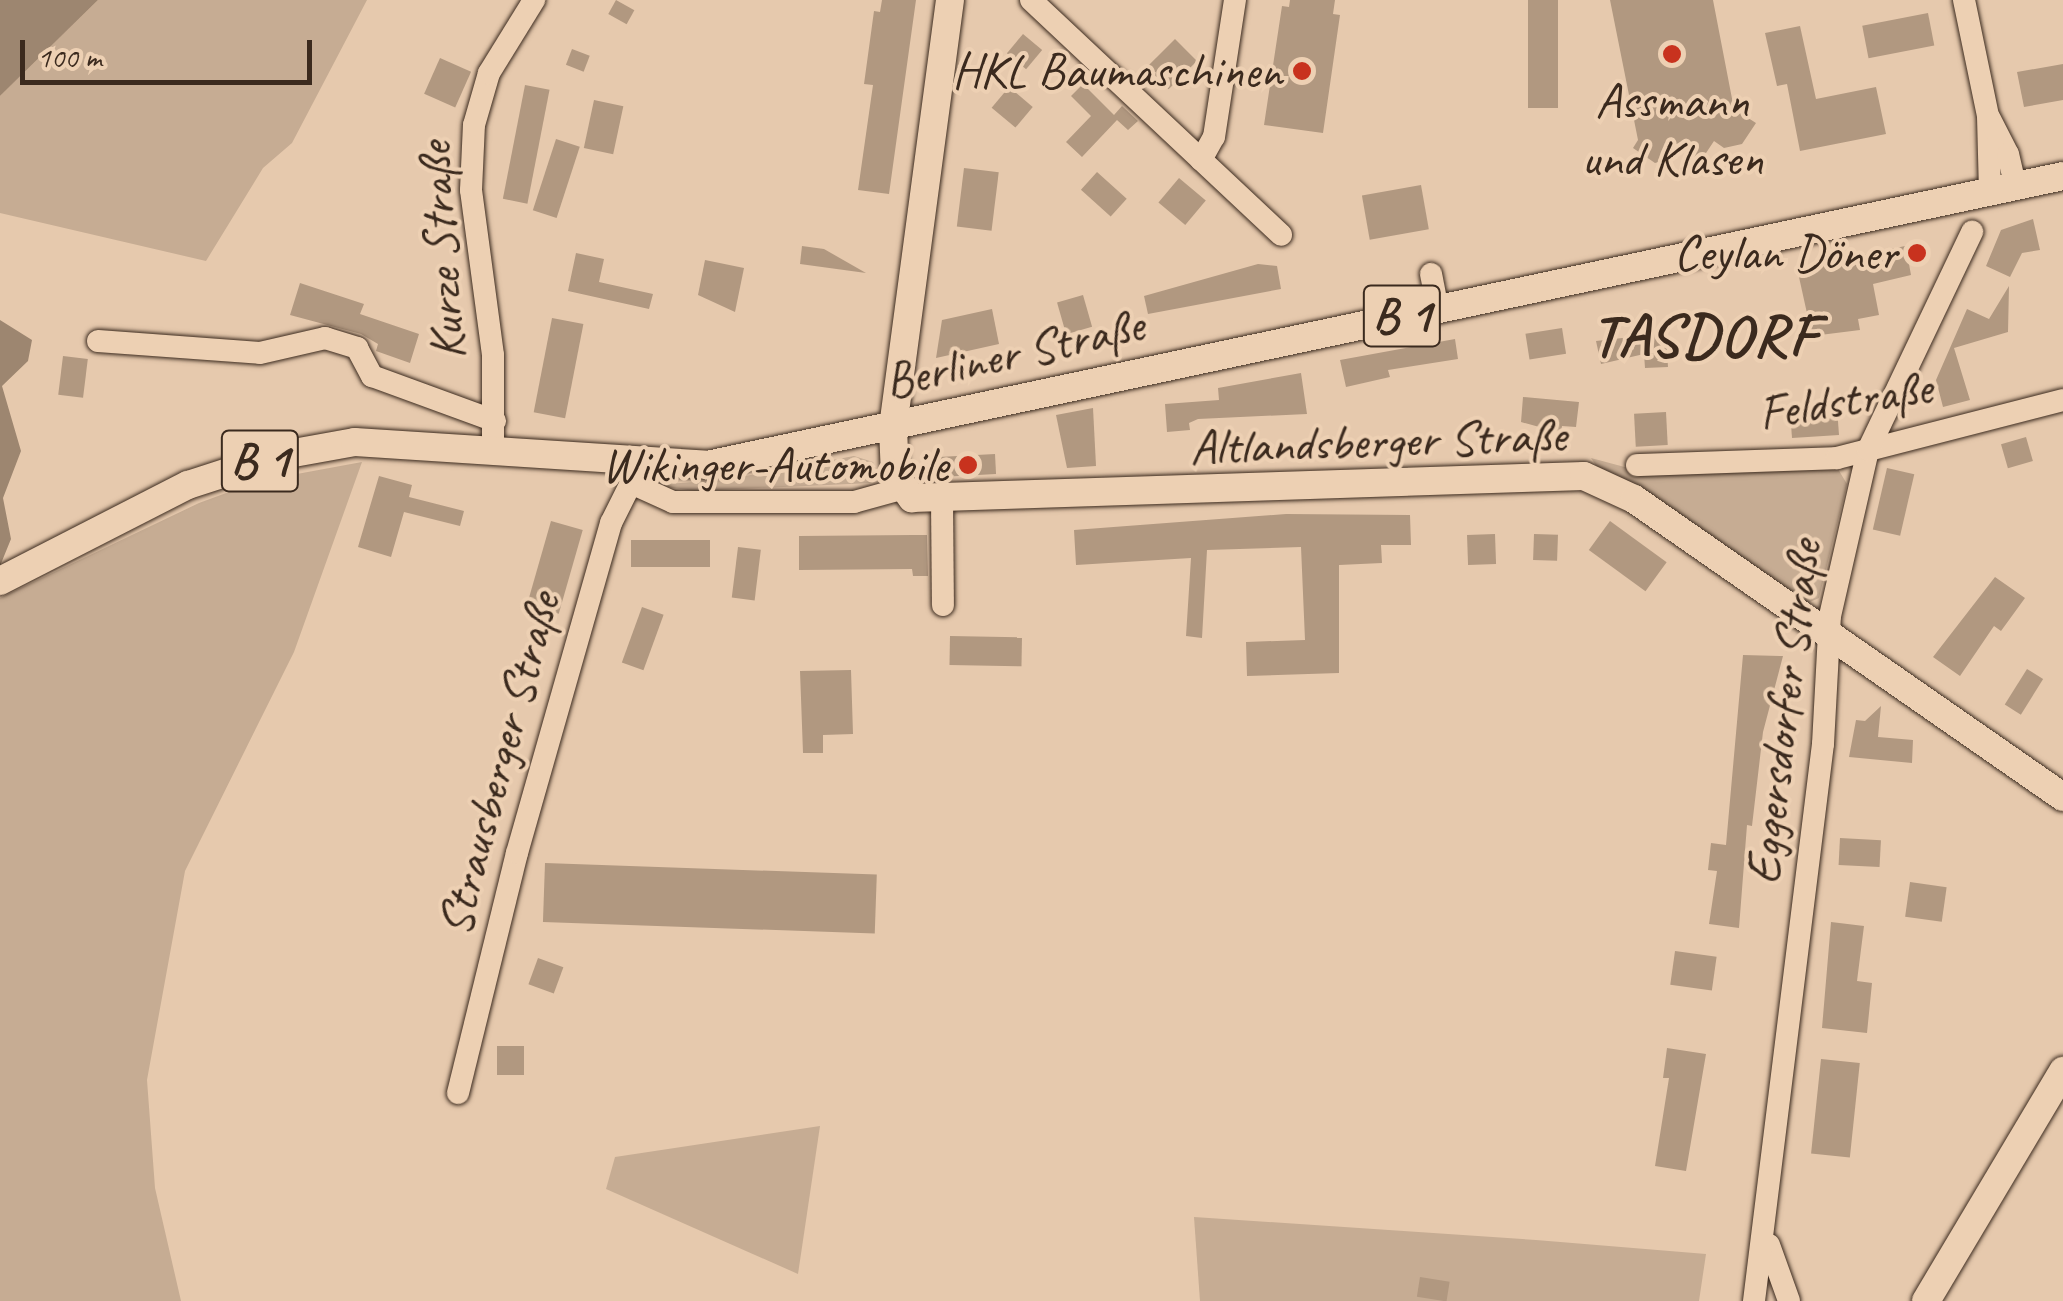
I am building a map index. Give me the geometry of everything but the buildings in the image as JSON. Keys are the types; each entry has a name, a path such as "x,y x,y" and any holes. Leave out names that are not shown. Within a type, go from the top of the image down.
{"main road":[{"path":"901,489 893,428 950,0"},
{"name":"Berliner Straße","path":"0,581 188,485 277,456 354,442 493,451 631,472 706,465 2063,176"},
{"name":"Altlandsberger Straße","path":"901,489 912,498 942,500 1584,476 1634,499 1828,638 2063,797"},
{"path":"1926,1301 2063,1071"}],"street":[{"name":"Kurze Straße","path":"493,451 495,421 472,210 474,125 489,73 534,0"},
{"path":"1031,0 1281,235"},
{"path":"1201,160 1214,137 1235,0"},
{"path":"1964,0 2002,188"},
{"name":"Eggersdorfer Straße","path":"1766,1227 1822,744 1828,638 1868,450 1972,232"},
{"path":"1430,274 1438,309"},
{"path":"98,340 260,353 324,338 357,348 372,376 495,421"},
{"name":"Feldstraße","path":"1637,465 1837,458 2063,400"},
{"path":"631,472 672,502 854,502 901,489"},
{"name":"Strausberger Straße","path":"458,1093 561,696 631,472"},
{"path":"942,500 944,605"},
{"path":"1754,1301 1766,1227"},
{"path":"1766,1227 1774,1274 1789,1301"}],"shaded area":[{"path":"0,0 98,0 0,96"},
{"path":"98,0 367,0 292,143 263,168 206,261 0,213 0,96"},
{"path":"0,320 32,340 28,361 2,386 21,451 3,498 11,539 0,566"},
{"path":"854,456 873,462 878,473 871,483 695,491 652,485 724,480"},
{"path":"1591,458 1647,473 1838,469 1847,484 1819,598 1805,604 1599,470"},
{"path":"362,462 294,652 185,871 147,1080 155,1188 181,1301 0,1301 0,598 199,503 259,481"},
{"path":"820,1126 798,1274 606,1189 615,1157"},
{"path":"1194,1217 1706,1254 1699,1301 1200,1301"}],"place":[{"name":"Assmann und Klasen","path":"1672,54"},
{"name":"HKL Baumaschinen","path":"1302,71"},
{"name":"Ceylan Döner","path":"1917,253"},
{"name":"Wikinger-Automobile","path":"968,465"}],"district":[{"name":"TASDORF","path":"1705,335"}]}
